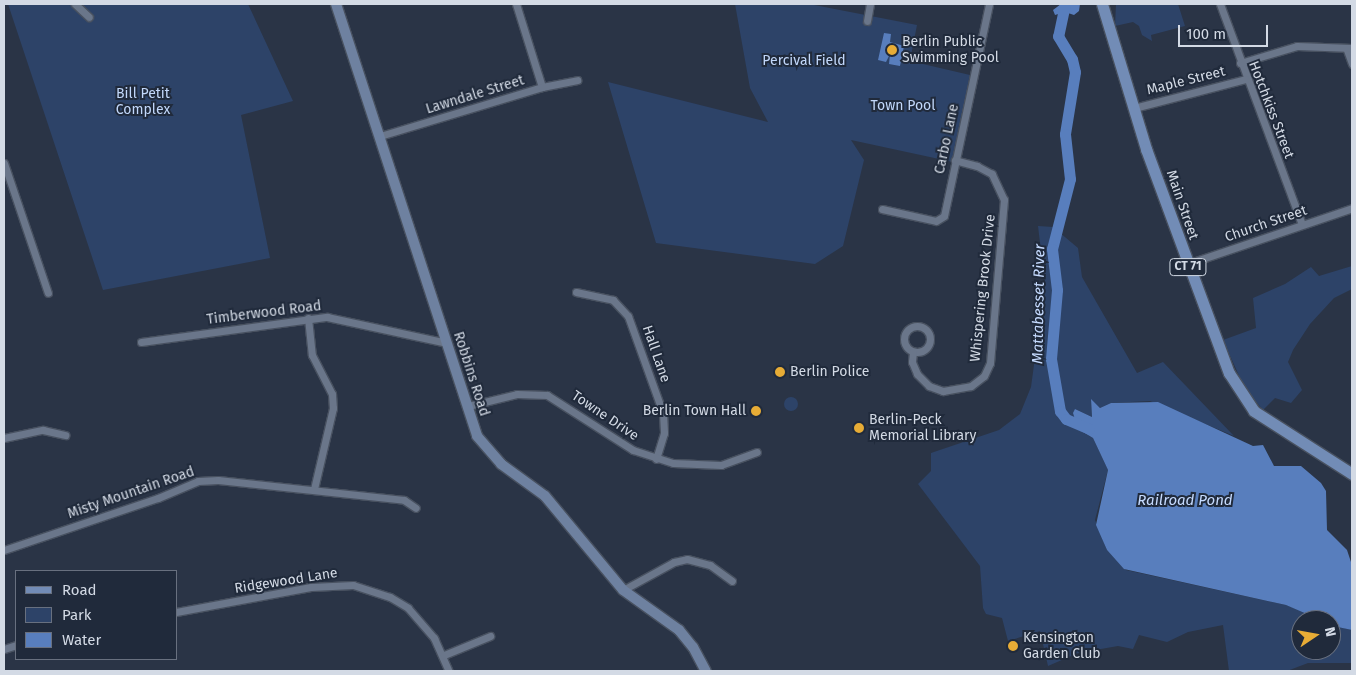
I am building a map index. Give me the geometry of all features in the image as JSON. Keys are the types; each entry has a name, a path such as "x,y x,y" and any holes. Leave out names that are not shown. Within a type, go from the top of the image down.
{"main road":[{"name":"Main Street","path":"1102,4 1134,108 1187,264 1229,374 1242,397 1272,425 1352,474"}],"street":[{"path":"75,4 89,17"},
{"name":"Robbins Road","path":"336,4 477,436 486,451 545,496 623,590 680,630 693,647 706,671"},
{"path":"516,4 542,88"},
{"path":"867,21 870,4"},
{"name":"Carbo Lane","path":"882,209 942,220 989,4"},
{"name":"Hotchkiss Street","path":"1220,4 1245,79 1302,224"},
{"path":"1240,63 1297,46 1350,49 1352,64"},
{"name":"Maple Street","path":"1134,108 1245,79"},
{"name":"Lawndale Street","path":"380,136 542,88 577,80"},
{"name":"Whispering Brook Drive","path":"913,352 912,362 917,374 929,386 943,391 971,386 984,376 990,363 1004,200 992,174 977,166 955,160"},
{"path":"4,163 48,293"},
{"name":"Church Street","path":"1187,264 1352,208"},
{"name":"Hall Lane","path":"576,292 613,300 628,316 662,413 664,433 656,459"},
{"path":"308,318 312,355 332,394 333,408 314,489"},
{"name":"Timberwood Road","path":"141,342 308,318 349,320 435,343 447,343"},
{"name":"Towne Drive","path":"468,406 518,394 547,395 619,442 656,459 705,466 733,462 757,452"},
{"path":"4,438 43,430 65,434"},
{"name":"Misty Mountain Road","path":"4,550 158,498 198,481 218,480 404,500 416,508"},
{"path":"623,590 674,562 687,559 710,565 732,581"},
{"name":"Ridgewood Lane","path":"178,612 311,587 352,585 390,597 408,608 434,638 444,655 449,671"},
{"path":"444,655 490,636"}],"green space":[{"name":"Bill Petit Complex","path":"8,4 248,4 293,101 241,115 270,258 103,290"},
{"path":"735,4 809,4 917,25 910,61 970,75 953,162 851,140 864,160 843,246 815,264 656,243 608,82 768,122 750,88"},
{"path":"1116,4 1178,4 1185,26 1151,35 1152,41 1142,35 1139,26 1133,22 1115,26"},
{"path":"1038,226 1053,227 1078,248 1082,277 1137,373 1163,362 1234,436 1150,401 1111,403 1100,408 1091,400 1092,417 1075,409 1078,429 1093,438 1108,470 1095,520 1107,550 1126,570 1286,605 1300,610 1291,610 1291,660 1341,660 1341,627 1352,630 1352,663 1308,663 1287,671 1229,671 1223,625 1188,632 1167,642 1139,635 1133,649 1118,646 1078,653 1048,666 1040,631 1008,641 1002,618 986,614 983,608 980,566 918,484 931,471 931,453 999,430 1020,414 1031,387 1045,284"},
{"path":"1352,266 1352,289 1334,298 1310,324 1293,350 1288,362 1302,390 1291,403 1275,398 1263,410 1245,389 1223,340 1256,328 1253,298 1285,284 1311,267 1319,276"},
{"path":"791,397 796,399 798,404 796,409 791,411 786,409 784,404 786,399"}],"water":[{"path":"1061,4 1080,4 1079,11 1074,15 1065,12 1055,15 1053,10"},
{"name":"Berlin Public Swimming Pool","path":"884,33 891,34 890,42 904,46 900,66 889,64 890,54 886,62 878,60"},
{"name":"Railroad Pond","path":"1091,399 1100,408 1111,403 1158,402 1253,446 1263,445 1274,466 1301,466 1321,483 1326,491 1327,530 1347,550 1352,565 1352,630 1341,628 1341,610 1298,610 1286,605 1124,569 1107,550 1096,525 1108,470 1093,438 1078,429 1073,413 1075,409 1092,417"}],"waterway":[{"name":"Mattabesset River","path":"1065,4 1058,36 1072,59 1075,72 1065,134 1070,179 1052,249 1057,290 1051,359 1060,411 1066,419 1089,429"}],"place":[{"name":"Berlin Public Swimming Pool","path":"892,50"},
{"name":"Berlin Police","path":"780,372"},
{"name":"Berlin Town Hall","path":"756,411"},
{"name":"Berlin-Peck Memorial Library","path":"859,428"},
{"name":"Kensington Garden Club","path":"1013,646"}],"park label":[{"name":"Percival Field","path":"804,61"},
{"name":"Town Pool","path":"903,106"}]}
